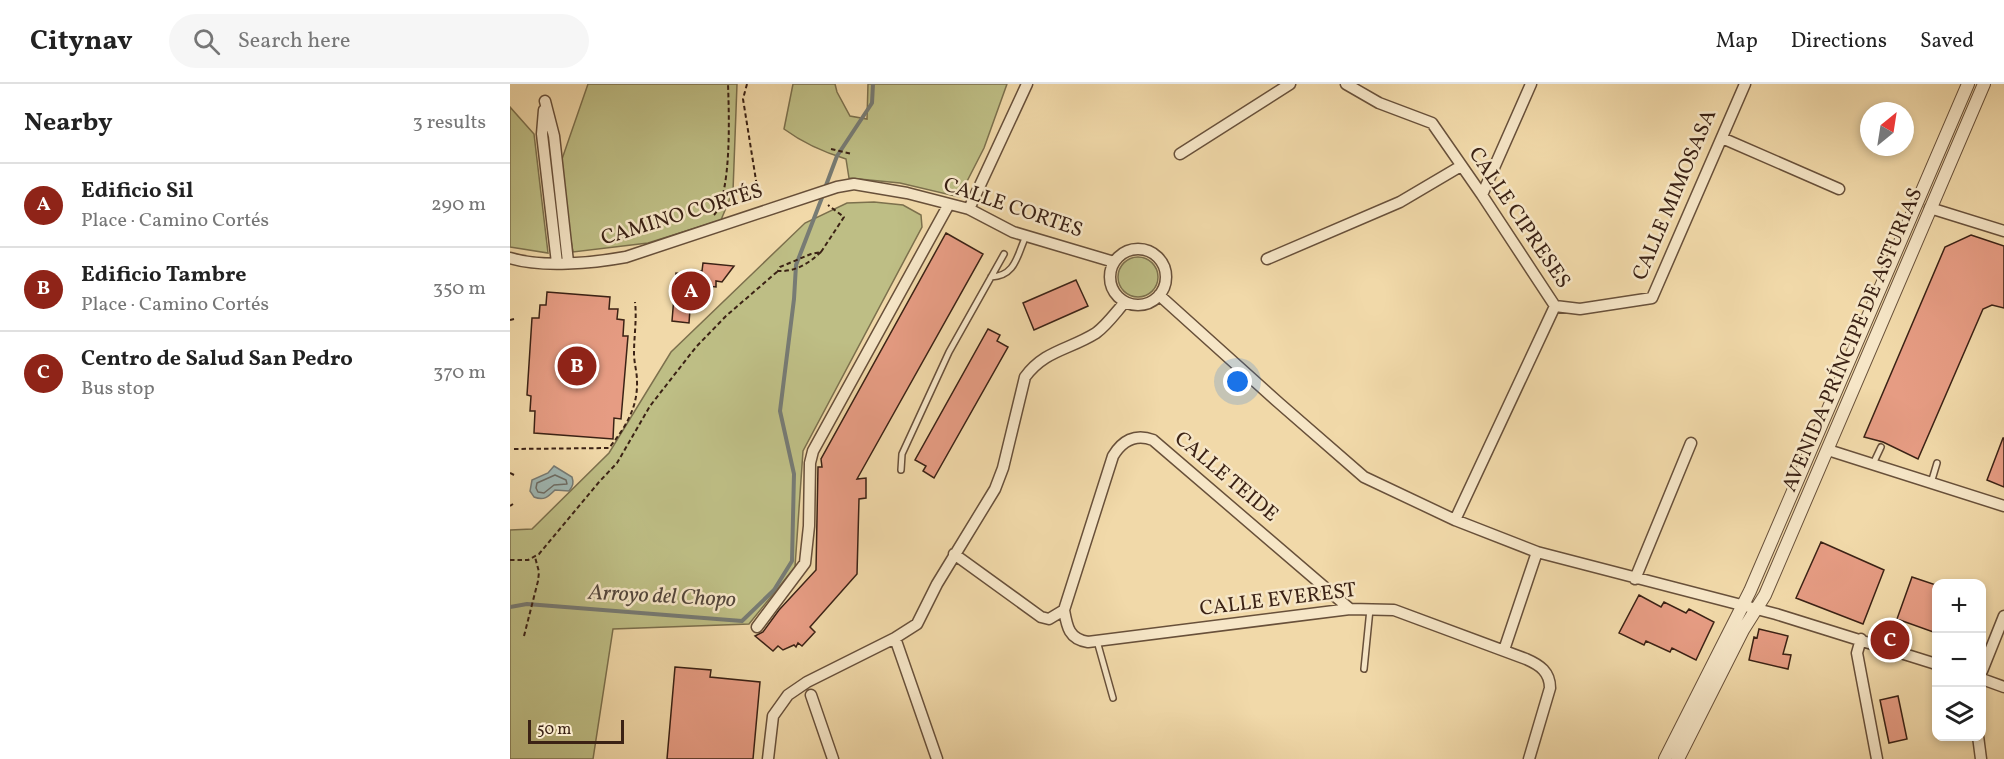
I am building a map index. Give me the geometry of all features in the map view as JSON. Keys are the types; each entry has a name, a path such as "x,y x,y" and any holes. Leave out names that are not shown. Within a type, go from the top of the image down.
{"street":[{"path":"969,209 1027,84"},
{"path":"1180,154 1290,84"},
{"name":"CALLE CIPRESES","path":"1346,84 1379,103 1432,123 1555,306 1455,520"},
{"path":"1482,195 1531,84"},
{"name":"CALLE MIMOSASA","path":"1555,306 1580,309 1652,298 1745,84"},
{"name":"AVENIDA PRÍNCIPE DE ASTURIAS","path":"1748,608 1778,524 1968,84"},
{"name":"AVENIDA PRÍNCIPE DE ASTURIAS","path":"1748,608 1765,595 1984,84"},
{"path":"544,100 554,136 562,263 542,134 544,100"},
{"path":"1722,138 1839,189"},
{"path":"1267,259 1400,202 1461,166"},
{"name":"CALLE CORTES","path":"794,201 854,184 907,193 969,209 1013,232 1114,262"},
{"name":"CAMINO CORTÉS","path":"510,258 539,264 607,261 626,257 794,201"},
{"path":"757,627 805,563 809,526 810,463 813,451 949,204"},
{"path":"1930,208 2004,231"},
{"path":"1134,250 1142,250 1157,257 1165,271 1166,279 1160,295 1140,305 1125,302 1118,297 1112,289 1110,271 1114,262 1126,252 1134,250"},
{"path":"1160,295 1364,477 1455,520 1537,552 1776,614 1932,663"},
{"path":"768,759 773,716 788,695 807,682 896,638 917,624 954,554 995,489 1004,468 1025,377 1047,355 1097,332 1125,302"},
{"name":"CALLE TEIDE","path":"1064,610 1113,456 1119,447 1134,437 1153,440 1350,609"},
{"path":"1635,579 1691,442"},
{"path":"1828,450 2004,506"},
{"path":"1504,650 1537,552"},
{"path":"954,554 1041,617 1049,619 1064,610"},
{"path":"1665,759 1748,608"},
{"path":"1678,759 1748,608"},
{"name":"CALLE EVEREST","path":"1064,610 1070,633 1080,640 1097,641 1350,609 1394,610 1536,663 1546,672 1550,680 1550,688 1529,759"},
{"path":"1986,661 2004,616"},
{"path":"896,638 937,759"},
{"path":"1861,639 1857,653 1877,759"},
{"path":"1986,680 2004,687"},
{"path":"811,695 833,759"},
{"path":"1978,741 1980,759"}],"lane":[{"path":"991,277 1006,274 1012,269 1026,236"},
{"path":"901,470 902,454 944,362 1004,254"},
{"path":"1873,464 1881,447"},
{"path":"1931,483 1937,463"},
{"path":"1364,669 1370,609"},
{"path":"1097,641 1113,698"}],"path":[{"path":"708,230 706,218 714,215 722,200 728,150 728,84"},
{"path":"747,84 743,99 761,212"},
{"path":"831,149 852,154"},
{"path":"778,271 786,272 805,265 821,252 844,217 828,205"},
{"path":"510,560 528,560 539,554 617,463 650,406 696,347 726,316 780,267 821,252"},
{"path":"514,449 609,448 627,424 634,407 637,380 634,353 635,302"},
{"path":"510,320 514,319"},
{"path":"524,636 539,572 534,557"}],"green space":[{"path":"588,84 737,84 733,191 721,220 648,243 573,252 565,207 562,159"},
{"path":"793,84 835,84 850,116 867,119 868,84 1007,84 984,148 959,197 900,183 849,178 846,159 814,147 784,129"},
{"path":"510,107 534,134 548,253 510,247"},
{"path":"874,202 903,205 921,215 922,227 803,451 795,567 749,624 613,629 593,759 510,759 510,530 532,529 609,453 671,352 805,223 847,203"},
{"path":"1138,257 1152,263 1158,277 1152,291 1138,297 1124,291 1118,277 1124,263"}],"water":[{"path":"554,466 572,477 571,488 569,491 555,490 543,498 534,497 530,491 532,480 548,473"}],"building":[{"path":"946,233 983,254 857,479 866,478 866,498 859,499 857,574 810,627 815,632 802,646 798,643 796,647 794,645 783,650 778,646 773,651 755,636 763,632 779,610 816,570 818,467 822,467 821,459"},
{"path":"1971,235 2004,246 2004,308 1992,305 1983,309 1918,459 1883,442 1864,437 1945,247"},
{"path":"703,263 734,266 722,282 716,281 716,287 708,286 707,297 691,296 689,323 672,321 676,273 697,275 698,271 702,271"},
{"path":"1076,280 1088,306 1034,330 1023,303"},
{"path":"547,292 610,297 609,309 618,309 617,319 624,320 623,336 628,336 621,419 614,418 613,439 534,433 535,411 530,411 531,396 527,395 532,318 539,318 540,305 546,305"},
{"path":"988,329 1000,335 997,341 1008,347 934,478 923,471 926,466 915,460"},
{"path":"2004,438 2004,487 1987,480"},
{"path":"1821,542 1884,570 1863,624 1796,598"},
{"path":"1912,577 1932,584 1932,632 1897,619"},
{"path":"1639,595 1661,607 1664,602 1686,613 1689,609 1714,622 1696,660 1672,648 1670,652 1646,641 1644,645 1619,633"},
{"path":"1759,629 1788,636 1783,654 1791,655 1788,669 1749,660 1754,637 1757,638"},
{"path":"675,667 711,670 710,677 760,682 753,759 667,759"},
{"path":"1898,696 1907,739 1889,743 1880,700"}],"waterway":[{"name":"Arroyo del Chopo","path":"825,188 837,156 872,103 873,84"},
{"name":"Arroyo del Chopo","path":"510,607 527,604 742,621 774,590 792,561 794,474 780,411 796,265 823,195"}],"place":[{"name":"Edificio Sil","path":"691,291"},
{"name":"Edificio Tambre","path":"577,366"},
{"name":"Centro de Salud San Pedro","path":"1890,640"}]}
